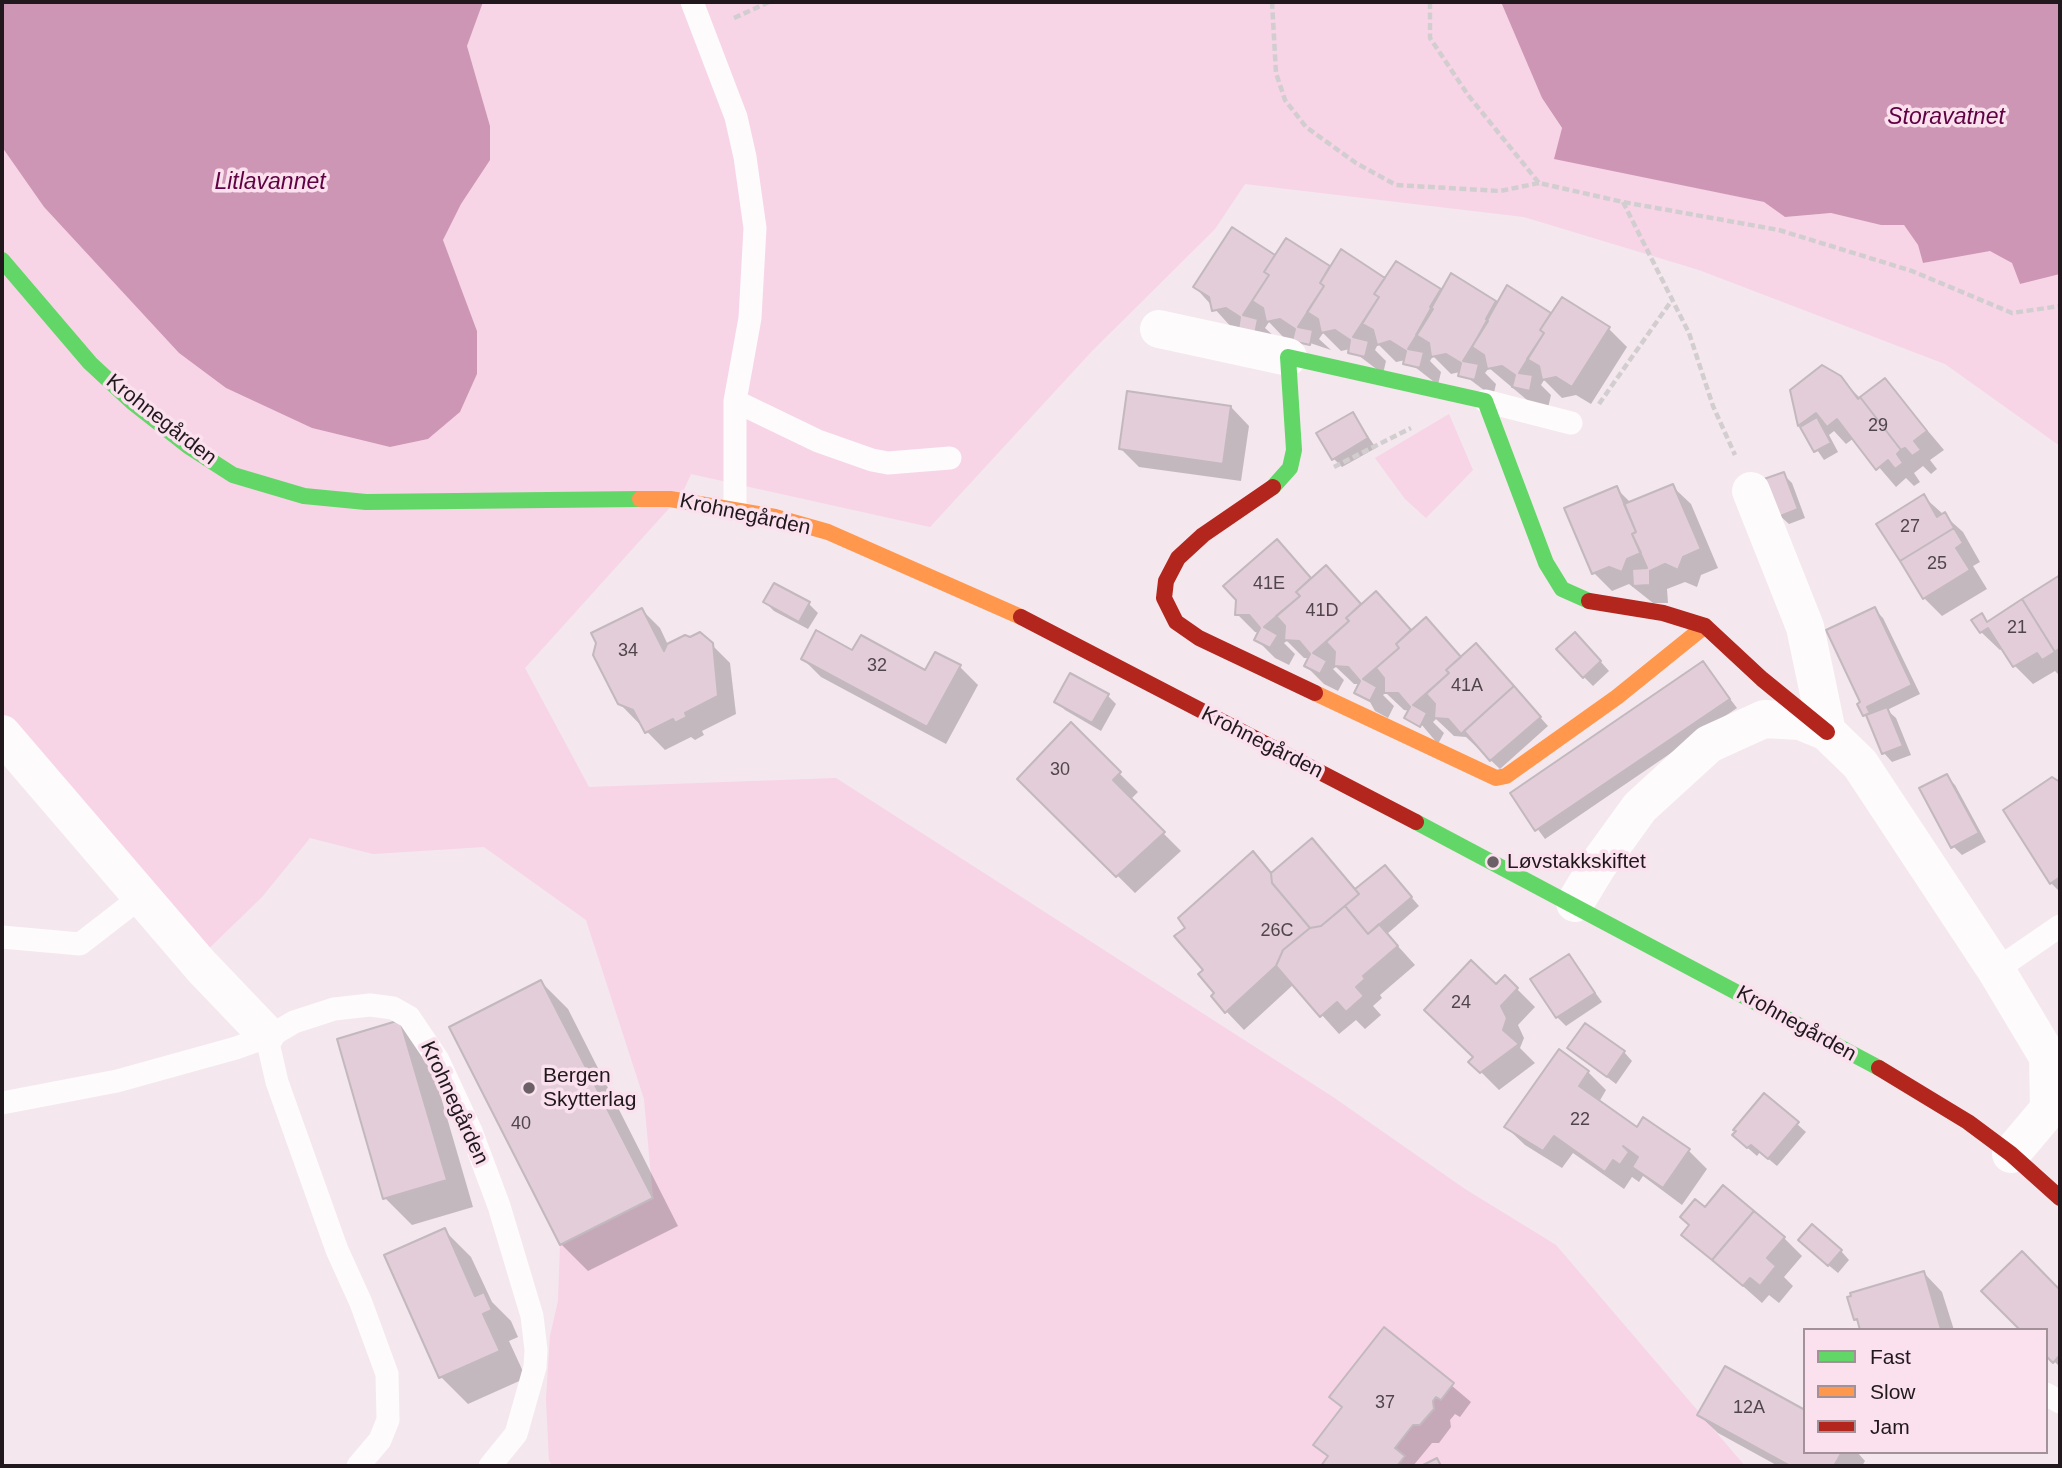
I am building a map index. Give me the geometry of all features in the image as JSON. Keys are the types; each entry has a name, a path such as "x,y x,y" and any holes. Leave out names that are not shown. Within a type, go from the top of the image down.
{"main road":[{"name":"Krohnegården","path":"2,260 90,363 132,402 188,446 233,475 304,496 366,502 611,497 670,499 775,517 828,532 985,599 1575,904 1899,1079 1968,1122 2011,1154 2060,1198"},
{"path":"1705,626 1617,697 1506,776 1496,778 1199,638 1176,622 1164,598 1166,580 1178,558 1203,535 1277,484 1290,468 1294,450 1287,357 1485,401 1546,564 1562,589 1582,600 1663,613 1705,626 1762,680 1827,732"}],"street":[{"path":"1159,329 1287,357"},
{"path":"1751,491 1805,627 1827,732"},
{"path":"1575,904 1598,865 1640,807 1709,744 1764,719 1800,721 1827,732 1860,764 1996,970 2048,1057 2055,1105 2011,1154"},
{"path":"2,734 201,966 266,1034"}],"lane":[{"path":"692,2 736,117 745,157 755,228 750,318 735,401 735,510"},
{"path":"735,401 818,441 872,460 888,463 950,458"},
{"path":"1485,401 1571,423"},
{"path":"2,937 80,944 142,896"},
{"path":"1996,970 2060,926"},
{"name":"Krohnegården","path":"2,1103 117,1081 236,1048 266,1034 272,1035 294,1022 334,1009 370,1005 393,1008 418,1027 438,1060 471,1131 499,1206 532,1316 535,1367 516,1434 490,1466"},
{"path":"266,1034 277,1082 337,1250 361,1303 387,1374 388,1420 380,1440 358,1466"}],"path":[{"path":"1272,2 1276,72 1285,100 1306,127 1356,163 1396,185 1500,191 1539,183 1623,202 1779,230 1912,271 2012,313 2060,306"},
{"path":"1430,2 1430,38 1468,95 1539,183"},
{"path":"1623,202 1689,333 1713,405 1751,491"},
{"path":"1571,423 1589,418 1672,300"},
{"path":"1277,484 1331,469 1370,450 1446,409 1457,395"}],"shaded area":[{"path":"483,2 1501,2 1542,98 1562,129 1555,158 1764,202 1785,217 1832,213 1881,225 1904,225 1918,245 1923,263 1990,250 2012,263 2020,284 2060,274 2060,446 1945,364 1699,270 1524,217 1245,184 1215,229 1092,351 930,527 691,474 682,494 525,668 589,787 836,778 1333,1097 1465,1189 1556,1245 1745,1466 552,1466 549,1460 546,1400 550,1336 558,1301 560,1245 653,1198 644,1099 586,920 484,847 373,854 310,838 262,897 200,957 2,729 2,147 44,207 179,353 226,388 312,428 390,447 428,439 460,412 477,374 477,331 443,240 490,126 467,46"},
{"path":"1449,414 1473,470 1426,518 1405,499 1375,458"}],"water":[{"name":"Litlavannet","path":"2,2 483,2 467,46 490,126 490,160 461,204 443,240 477,331 477,374 460,412 428,439 390,447 312,428 226,388 179,353 44,207 2,147"},
{"name":"Storavatnet","path":"1501,2 2060,2 2060,274 2020,284 2012,263 1990,251 1923,263 1918,245 1904,225 1881,225 1831,213 1785,217 1764,202 1554,159 1562,128 1542,98"}],"building":[{"path":"1232,227 1275,255 1264,272 1269,275 1243,315 1258,319 1255,334 1238,330 1240,317 1226,308 1212,311 1209,297 1193,287"},
{"path":"1286,238 1330,266 1320,283 1324,286 1298,327 1313,330 1310,345 1292,341 1295,329 1280,319 1266,322 1263,308 1252,301 1269,275 1264,272"},
{"path":"1341,249 1385,278 1374,294 1379,297 1353,337 1369,341 1365,357 1348,353 1350,340 1335,330 1321,333 1318,319 1307,312 1324,286 1320,283"},
{"path":"1396,261 1441,289 1430,307 1433,309 1408,349 1424,352 1420,368 1403,364 1406,351 1390,341 1377,345 1373,330 1362,324 1379,297 1374,294"},
{"path":"1451,273 1496,301 1486,319 1488,321 1463,361 1479,364 1475,380 1458,376 1461,363 1446,354 1431,357 1429,343 1416,335"},
{"path":"1507,285 1551,313 1540,330 1544,333 1519,373 1533,375 1530,391 1512,387 1515,375 1502,366 1487,369 1484,355 1472,347"},
{"path":"1562,297 1610,327 1572,387 1556,377 1542,380 1539,366 1527,359 1544,333 1540,330"},
{"path":"1822,365 1841,376 1858,399 1860,397 1901,450 1897,454 1903,463 1895,469 1888,460 1876,470 1837,419 1827,427 1816,413 1798,426 1790,390"},
{"path":"1885,378 1927,431 1914,441 1921,450 1912,456 1905,448 1901,450 1860,397"},
{"path":"1127,391 1231,406 1223,464 1119,449"},
{"path":"1353,412 1368,438 1332,460 1316,433"},
{"path":"1817,417 1831,443 1814,452 1800,427"},
{"path":"1784,472 1798,509 1778,517 1764,479"},
{"path":"1673,484 1701,549 1683,557 1678,570 1665,564 1650,571 1650,585 1633,586 1632,569 1647,568 1632,534 1636,532 1624,504"},
{"path":"1617,486 1636,532 1632,534 1641,553 1627,559 1622,572 1609,567 1592,574 1564,508"},
{"path":"1924,494 1937,517 1945,512 1954,528 1900,561 1876,524"},
{"path":"1954,528 1963,543 1956,548 1970,570 1923,599 1900,561"},
{"path":"1277,539 1311,578 1296,592 1300,596 1264,627 1278,635 1270,648 1254,640 1260,628 1249,615 1235,615 1236,600 1223,586"},
{"path":"1326,565 1361,604 1346,618 1349,621 1313,653 1327,661 1320,674 1304,666 1310,654 1299,641 1284,640 1285,626 1276,616 1300,596 1296,592"},
{"path":"2060,575 2060,648 2055,652 2022,599"},
{"path":"774,583 810,602 799,622 763,602"},
{"path":"1376,591 1411,630 1396,644 1399,648 1363,679 1377,687 1370,701 1354,693 1360,681 1348,667 1334,666 1335,652 1326,642 1349,621 1346,618"},
{"path":"2022,599 2055,652 2042,660 2037,653 2013,667 1988,628 1980,633 1971,620 1982,613 1987,622"},
{"path":"1875,607 1912,685 1867,707 1870,713 1863,716 1857,704 1860,702 1826,630"},
{"path":"642,608 664,651 667,644 685,635 690,637 700,632 713,643 718,696 685,713 687,717 675,723 673,719 645,733 633,710 618,704 593,655 596,643 591,633"},
{"path":"1426,617 1461,657 1446,670 1449,673 1413,705 1427,713 1420,727 1404,718 1410,707 1398,693 1384,693 1384,678 1376,668 1399,648 1396,644"},
{"path":"816,630 852,650 861,635 925,670 935,652 961,665 927,727 801,659"},
{"path":"1575,632 1601,661 1583,678 1556,649"},
{"path":"1476,643 1514,686 1461,734 1448,719 1434,718 1435,704 1426,694 1449,673 1446,670"},
{"path":"1703,661 1730,699 1535,831 1510,793"},
{"path":"1070,673 1109,694 1092,723 1054,702"},
{"path":"1514,686 1541,717 1490,761 1464,731"},
{"path":"1887,707 1903,746 1882,754 1866,715"},
{"path":"1071,722 1121,772 1113,780 1165,832 1116,877 1017,779"},
{"path":"1947,774 1979,833 1951,848 1919,788"},
{"path":"2052,777 2060,782 2060,877 2050,884 2003,810"},
{"path":"1312,838 1359,894 1321,926 1310,928 1272,883 1271,873"},
{"path":"1253,851 1271,873 1272,883 1310,928 1283,950 1276,966 1225,1013 1211,996 1214,993 1198,974 1203,970 1174,936 1185,928 1178,918"},
{"path":"1385,865 1412,897 1368,934 1345,906 1359,894 1355,889"},
{"path":"1345,906 1368,934 1379,924 1398,946 1363,976 1365,979 1356,987 1364,996 1346,1012 1337,1002 1320,1017 1276,966 1283,950 1310,928 1321,926"},
{"path":"1569,954 1595,993 1556,1018 1530,979"},
{"path":"1471,960 1496,984 1505,975 1518,988 1501,1006 1507,1018 1503,1030 1519,1044 1480,1073 1468,1062 1473,1057 1424,1010"},
{"path":"541,980 653,1198 560,1245 449,1027"},
{"path":"400,1020 447,1180 383,1199 337,1039"},
{"path":"1585,1023 1625,1051 1607,1077 1567,1048"},
{"path":"1559,1049 1589,1071 1579,1086 1637,1127 1643,1117 1690,1149 1663,1188 1632,1167 1638,1157 1623,1146 1629,1152 1620,1165 1613,1160 1605,1172 1554,1136 1543,1151 1504,1127"},
{"path":"1764,1093 1799,1122 1768,1159 1751,1145 1747,1148 1732,1135 1736,1131 1733,1130"},
{"path":"1723,1185 1754,1211 1712,1260 1681,1235 1689,1225 1680,1217 1695,1199 1705,1207"},
{"path":"1754,1211 1785,1237 1767,1258 1776,1266 1760,1286 1750,1278 1743,1286 1712,1260"},
{"path":"1812,1224 1842,1250 1828,1266 1798,1240"},
{"path":"445,1228 475,1296 484,1292 492,1310 483,1314 500,1351 439,1378 384,1255"},
{"path":"2022,1251 2060,1290 2060,1355 2053,1363 2048,1358 2048,1328 2018,1328 1981,1291"},
{"path":"1924,1271 1941,1328 1859,1328 1847,1297 1851,1296 1850,1293"},
{"path":"1384,1327 1454,1383 1441,1400 1436,1397 1433,1401 1434,1409 1420,1425 1413,1425 1395,1448 1405,1456 1397,1466 1321,1466 1328,1456 1313,1445 1342,1407 1329,1397"},
{"path":"1725,1366 1803,1409 1803,1454 1841,1454 1834,1466 1790,1466 1697,1415"},
{"path":"1437,1458 1441,1466 1421,1466"}],"traffic: fast":[{"path":"2,260 90,363 132,402 188,446 233,475 304,496 366,502 640,499"},
{"path":"1273,487 1290,468 1294,450 1288,357 1485,401 1546,563 1562,589 1589,601"},
{"path":"1416,822 1879,1068"}],"traffic: slow":[{"path":"640,499 670,499 775,517 828,532 1021,617"},
{"path":"1315,693 1496,778 1506,776 1617,697 1705,626"}],"traffic: jam":[{"path":"1273,487 1203,535 1178,558 1166,581 1164,598 1176,622 1199,638 1315,693"},
{"path":"1589,601 1663,613 1705,626 1762,679 1827,732"},
{"path":"1021,617 1416,822"},
{"path":"1879,1068 1968,1122 2011,1154 2060,1198"}],"place":[{"name":"Løvstakkskiftet","path":"1493,862"},
{"name":"Bergen Skytterlag","path":"529,1088"}]}
